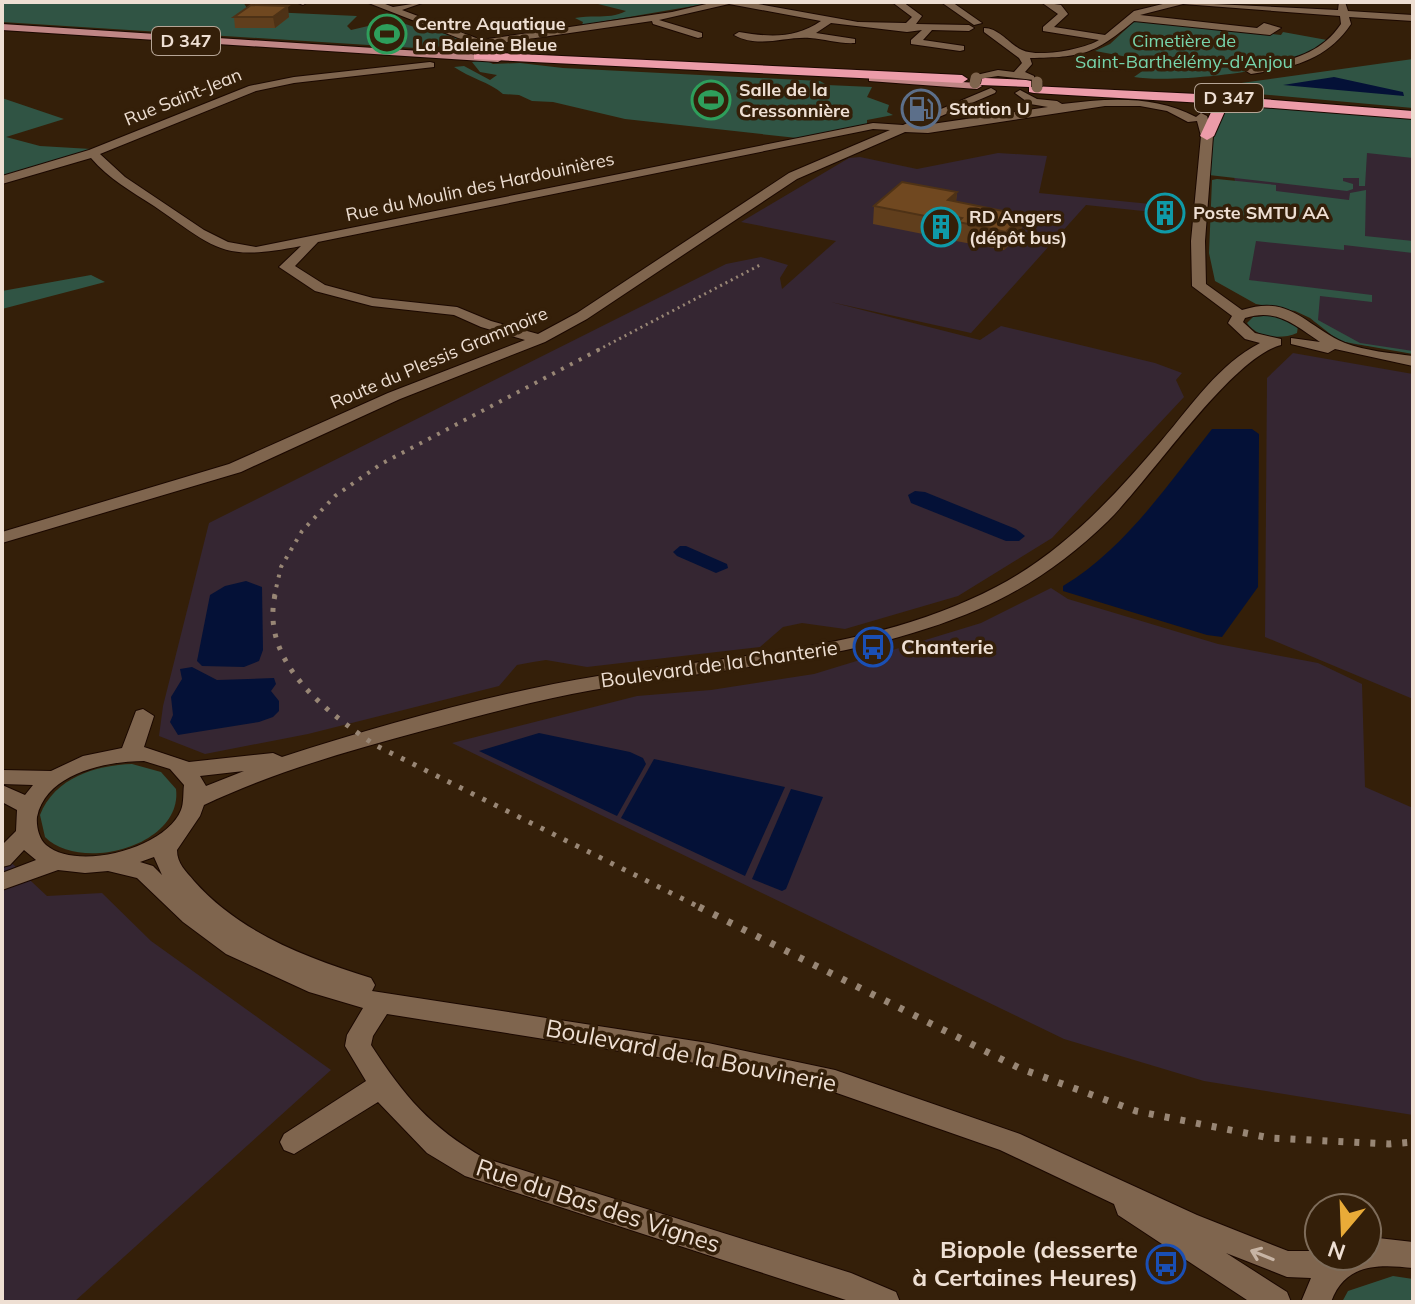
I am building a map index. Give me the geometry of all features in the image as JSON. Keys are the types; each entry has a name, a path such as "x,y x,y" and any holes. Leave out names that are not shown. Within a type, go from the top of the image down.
{"highway":[{"name":"D 347","path":"478,56 1032,84 1384,108 1413,113"},
{"name":"D 347","path":"614,64 979,81"},
{"name":"D 347","path":"1032,84 1413,113"},
{"path":"1032,84 1413,113"},
{"path":"1207,136 1216,112 1226,106 1325,108"}],"main road":[{"name":"D 347","path":"2,27 371,52 614,64"},
{"path":"371,52 979,81"}],"street":[{"path":"371,2 475,41 533,37 649,19 729,2 827,22 907,29 973,25"},
{"path":"392,10 420,2"},
{"path":"897,2 917,16 907,29"},
{"path":"946,2 955,2"},
{"path":"946,2 973,25 987,30 1028,61 1019,71 1032,84 1034,102 1046,104 1125,97 1169,102 1203,118 1207,136 1201,176 1199,286 1240,315"},
{"path":"1046,2 1061,9 1063,14 1046,29 1108,38"},
{"path":"1021,55 1072,53 1095,46 1131,17 1149,8 1182,2 1343,8 1413,18"},
{"path":"1251,71 1300,64 1330,44 1344,29 1343,8"},
{"path":"1131,17 1260,31"},
{"path":"649,19 698,35"},
{"path":"809,35 827,22"},
{"path":"638,32 673,26"},
{"path":"928,29 915,42 960,48"},
{"path":"739,35 788,39 809,35 851,41"},
{"path":"979,81 1010,68 1015,61 1008,44"},
{"name":"Rue Saint-Jean","path":"2,180 93,153 253,88 294,80 430,65"},
{"name":"Route du Plessis Grammoire","path":"2,538 235,468 394,396 540,339 582,316 777,185 823,161 903,128 979,81"},
{"name":"Rue du Moulin des Hardouinières","path":"93,153 107,171 129,188 152,199 208,241 256,251 873,126 924,130 1126,101 1175,108 1192,120"},
{"path":"317,240 286,267 320,288 372,302 457,311 486,324 540,339"},
{"path":"1198,276 1223,296 1262,310 1296,316 1311,330 1351,350 1408,360"},
{"path":"1262,310 1240,315 1235,323 1237,327 1250,336 1273,342 1304,339 1311,330"},
{"name":"Boulevard de la Chanterie","path":"1231,370 1250,336"},
{"path":"1296,341 1346,353 1408,360"},
{"name":"Boulevard de la Chanterie","path":"196,800 222,787 307,756 547,690 825,651 907,629 972,605 1046,566 1082,539 1128,492 1231,370 1257,349 1273,342"},
{"path":"131,754 143,716"},
{"path":"131,754 157,756 186,770 195,784 196,800 189,817 174,833 146,852 110,863 83,865 57,861 34,847 26,834 25,821 29,807 40,792 56,778 92,760 131,754"},
{"name":"Boulevard de la Chanterie","path":"186,770 307,756"},
{"path":"2,777 56,778"},
{"path":"2,792 29,807"},
{"name":"Boulevard de la Bouvinerie","path":"174,833 165,850 166,862 205,909 246,936 294,960 430,1009"},
{"path":"2,859 26,834"},
{"path":"2,882 57,861"},
{"name":"Boulevard de la Bouvinerie","path":"110,863 145,872 192,916 235,947 277,969 318,985 380,1003 708,1054 835,1081 1010,1142 1187,1224 1287,1264 1303,1263"},
{"name":"Rue du Bas des Vignes","path":"380,1003 360,1035 358,1046 382,1085 437,1145 475,1167 851,1287 885,1302"},
{"path":"294,1142 382,1085"},
{"name":"Boulevard de la Bouvinerie","path":"1081,1175 1276,1302"},
{"path":"1383,1252 1413,1255"},
{"path":"1316,1302 1322,1283 1334,1272"}],"shaded area":[{"path":"1413,123 1413,352 1354,344 1313,321 1314,289 1246,280 1249,237 1221,125"},
{"path":"998,153 1047,156 1039,193 1181,207 1181,215 1086,205 971,333 831,302 980,340 1001,326 1155,363 1182,373 1176,380 1184,397 1052,538 958,596 845,629 802,623 783,627 760,647 587,667 546,660 517,665 499,686 308,734 205,754 159,736 163,706 209,523 726,264 761,257 788,265 780,278 782,289 836,241 741,222 849,158 860,157 917,169"},
{"path":"1293,353 1413,374 1413,699 1265,637 1267,378"},
{"path":"1051,588 1068,599 1218,644 1318,663 1362,684 1365,787 1413,808 1413,1115 1204,1081 1064,1039 452,743 637,696 711,690 814,674 981,623"},
{"path":"2,854 47,896 102,893 151,941 331,1070 74,1302 2,1302"}],"green space":[{"path":"2,2 243,2 249,11 357,16 347,26 351,30 394,20 414,27 423,24 459,39 432,49 2,22"},
{"path":"590,2 705,4 582,25 583,22 575,18 626,11"},
{"name":"Cimetière de Saint-Barthélémy-d'Anjou","path":"1137,19 1281,35 1283,32 1327,40 1299,58 1280,65 1239,73 1149,79 1134,77 1155,62 1095,51 1110,44"},
{"path":"1413,59 1413,108 1226,91 1234,84"},
{"name":"Salle de la Cressonnière","path":"485,60 493,64 520,63 563,68 820,81 827,85 872,87 867,97 889,105 887,112 893,115 867,120 867,125 797,138 625,119 503,94 454,67 464,66 490,80 497,75 480,72 472,62"},
{"path":"2,98 64,119 6,137 40,146 108,150 2,183"},
{"path":"1241,105 1413,119 1413,158 1367,153 1365,186 1359,186 1359,178 1343,178 1343,181 1353,184 1353,189 1347,191 1209,175 1206,172 1219,114"},
{"path":"1212,180 1276,185 1276,191 1349,200 1350,193 1366,190 1365,236 1413,241 1413,253 1344,245 1344,250 1256,241 1249,280 1372,295 1372,302 1320,296 1318,320 1360,343 1413,351 1413,354 1339,341 1310,318 1295,311 1256,304 1215,281 1209,253"},
{"path":"91,275 105,282 2,309 2,291"},
{"path":"1274,315 1298,326 1297,333 1270,336 1257,332 1247,323 1253,317"},
{"path":"132,764 161,772 176,789 174,809 163,826 147,839 104,853 81,853 61,848 45,837 40,815 55,792 91,771"},
{"path":"1393,1276 1413,1279 1413,1302 1342,1302 1348,1291"}],"water":[{"path":"1334,77 1403,92 1404,96 1283,85"},
{"path":"1212,429 1252,429 1259,434 1258,587 1222,637 1063,591 1063,586 1126,535"},
{"path":"915,491 925,492 1016,529 1025,536 1019,541 1006,541 911,503 908,495"},
{"path":"680,546 727,564 728,568 716,573 677,556 673,552"},
{"path":"246,581 262,587 263,650 259,661 244,667 202,666 197,661 210,595 225,586"},
{"path":"192,667 217,680 274,678 276,684 271,691 279,701 279,711 259,722 178,735 170,722 173,715 171,697 182,679 180,669"},
{"path":"539,733 630,752 643,758 646,764 617,816 479,751"},
{"path":"654,759 785,787 745,876 621,818"},
{"path":"791,789 823,797 786,889 782,891 752,879"}],"building":[{"path":"251,5 288,6 273,17 234,17"},
{"path":"902,182 957,192 948,200 1023,215 1006,232 958,222 962,218 935,212 930,217 874,206"}],"railway":[{"path":"598,350 760,265"},
{"path":"274,597 281,567 302,531 335,496 381,464 602,348"},
{"path":"275,595 273,620 287,664 318,701 356,732 375,745 699,907"},
{"path":"699,907 703,909"},
{"path":"699,907 1019,1068 1136,1111 1270,1138 1389,1144 1413,1142"}],"place":[{"name":"Centre Aquatique La Baleine Bleue","path":"387,34"},
{"name":"Salle de la Cressonnière","path":"711,100"},
{"name":"Station U","path":"921,109"},
{"name":"Poste SMTU AA","path":"1165,213"},
{"name":"RD Angers (dépôt bus)","path":"941,227"},
{"name":"Chanterie","path":"873,647"},
{"name":"Biopole (desserte à Certaines Heures)","path":"1166,1264"}]}
